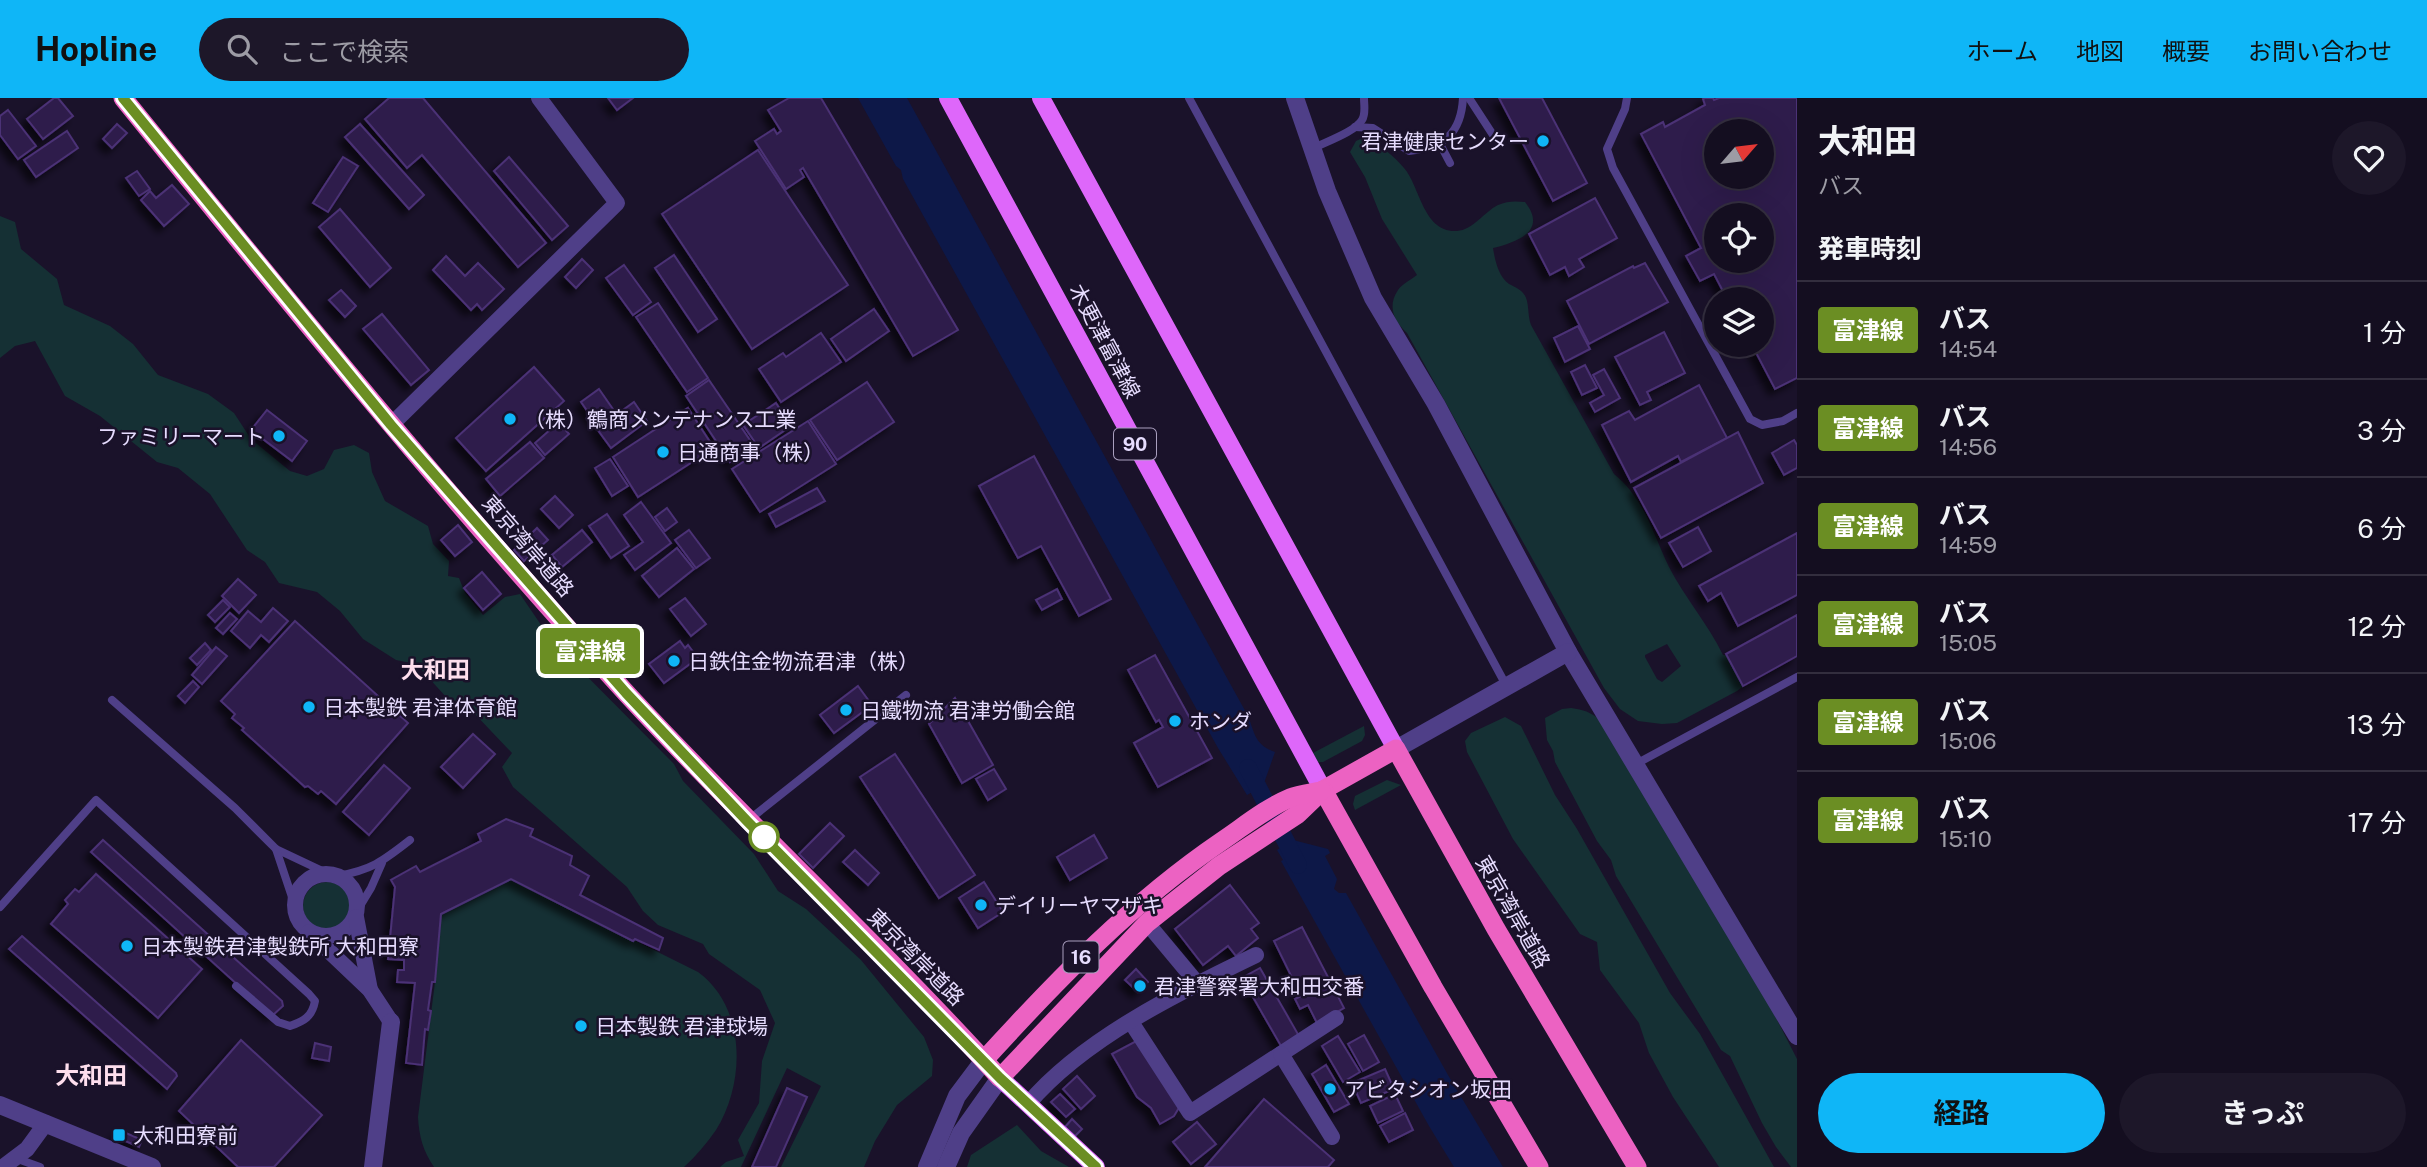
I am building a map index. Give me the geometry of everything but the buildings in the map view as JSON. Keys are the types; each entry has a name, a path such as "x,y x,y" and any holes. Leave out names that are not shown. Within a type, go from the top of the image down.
{"highway":[{"name":"東京湾岸道路","path":"123,98 391,425 626,693 747,821 1000,1078"},
{"name":"東京湾岸道路","path":"1396,749 1502,940 1637,1167"},
{"name":"16","path":"984,1060 1073,965 1116,924 1201,855 1254,830 1298,814 1313,795 1396,749"},
{"path":"1313,795 1433,987 1539,1167"},
{"name":"16","path":"1000,1078 1147,923 1254,830"}],"main road":[{"name":"木更津富津線","path":"948,98 1313,795"},
{"path":"1041,98 1396,749"},
{"path":"1000,1078 1097,1167"}],"street":[{"path":"391,425 617,203 539,98"},
{"path":"1295,98 1327,191 1373,298 1436,404 1568,652 1797,1036"},
{"path":"1396,749 1568,652"},
{"path":"370,990 356,914 356,897 349,884 334,876 318,876 306,882 298,893 295,906 298,918 305,928 370,990 391,1022 373,1167"},
{"path":"305,928 318,936 333,936 347,929 356,914"},
{"path":"1147,923 1196,984"},
{"path":"1028,1104 1040,1090 1098,1042 1196,984 1256,956"},
{"path":"1131,1022 1190,1113 1336,1018"},
{"path":"1281,1054 1332,1137"},
{"path":"927,1167 957,1096 984,1060"},
{"path":"946,1167 961,1133 1000,1078"},
{"path":"0,1105 152,1167"},
{"path":"9,1162 27,1149 46,1123"}],"lane":[{"path":"1189,98 1507,687"},
{"path":"1312,149 1355,127 1362,120 1364,98"},
{"path":"1355,127 1373,128 1409,151 1440,144 1456,128 1462,115 1463,98"},
{"path":"1469,98 1494,138"},
{"path":"1627,98 1625,109 1607,149 1613,168 1750,419 1762,425 1783,421 1797,413"},
{"path":"1440,144 1450,163"},
{"path":"1634,765 1797,677"},
{"path":"747,821 906,695"},
{"path":"112,700 235,808 276,849 334,876 357,873 382,863 410,840"},
{"path":"0,907 96,800 309,994 314,1001 312,1013 304,1022 290,1027 278,1022 236,986"},
{"path":"276,849 295,906"},
{"path":"356,914 382,863"},
{"path":"9,1162 40,1167"}],"green space":[{"path":"1365,137 1396,159 1409,176 1430,217 1446,230 1468,228 1501,204 1525,202 1531,212 1531,228 1520,238 1493,248 1496,263 1505,281 1525,296 1531,325 1614,474 1640,505 1669,567 1723,655 1731,656 1746,684 1737,691 1677,723 1662,724 1638,721 1620,709 1604,688 1407,333 1396,319 1393,308 1395,296 1402,286 1417,275 1382,219 1365,177 1350,152 1356,141","holes":["1667,644 1681,666 1662,682 1657,679 1645,655"]},
{"path":"0,216 15,222 21,249 57,279 64,305 110,326 133,344 158,375 208,394 234,413 251,439 290,471 307,476 324,469 334,450 354,445 369,453 372,472 385,501 428,526 433,544 449,561 448,576 459,578 465,593 483,615 505,597 520,594 552,641 674,764 683,781 754,854 778,891 806,909 861,960 924,1037 933,1060 932,1076 897,1105 875,1141 864,1167 781,1167 821,1086 787,1068 741,1167 720,1167 744,1156 738,1140 759,1103 762,1061 775,1023 760,990 709,954 703,944 658,925 643,911 627,887 513,787 502,767 512,753 472,711 447,698 416,664 396,660 363,639 340,611 317,592 279,583 265,562 247,550 210,494 178,468 157,462 100,416 65,396 35,341 15,346 0,358"},
{"path":"1571,708 1592,714 1617,739 1773,1012 1797,1059 1797,1167 1791,1167 1776,1147 1730,1056 1721,1050 1616,876 1611,860 1597,841 1555,762 1547,740 1545,718 1562,709"},
{"path":"1505,717 1521,726 1555,795 1670,993 1700,1034 1774,1167 1719,1167 1673,1097 1649,1053 1639,1023 1600,970 1597,942 1580,934 1513,839 1467,752 1465,741 1471,733"},
{"path":"1364,726 1365,735 1362,741 1323,762 1318,762 1313,753"},
{"path":"1387,780 1401,785 1355,810 1355,796"},
{"name":"日本製鉄 君津球場","path":"511,879 698,972 714,987 725,1005 733,1025 736,1046 733,1090 716,1130 684,1167 434,1167 430,1161 422,1143 418,1117 441,914"},
{"path":"327,882 344,889 351,906 344,923 327,930 310,923 303,906 310,889"},
{"path":"1017,1125 1041,1151 1069,1167 967,1167 971,1155"}],"shaded area":[{"path":"858,98 907,98 1248,716 1257,738 1263,746 1275,752 1263,786 1247,795 1218,748 903,179 901,170 896,166"},
{"path":"1293,840 1328,849 1330,853 1325,856 1337,879 1334,889 1339,893 1346,893 1503,1167 1454,1167 1281,861 1283,860 1277,850"}],"waterway":[{"path":"1248,768 1298,865"}],"bus line":[{"name":"富津線","path":"123,98 391,425 626,693 747,821 1000,1078 1096,1167"}],"place":[{"name":"君津健康センター","path":"1543,141"},
{"name":"（株）鶴商メンテナンス工業","path":"510,419"},
{"name":"ファミリーマート","path":"279,436"},
{"name":"日通商事（株）","path":"663,452"},
{"name":"日鉄住金物流君津（株）","path":"674,661"},
{"name":"日本製鉄 君津体育館","path":"309,707"},
{"name":"日鐵物流 君津労働会館","path":"846,710"},
{"name":"ホンダ","path":"1175,721"},
{"name":"デイリーヤマザキ","path":"981,905"},
{"name":"日本製鉄君津製鉄所 大和田寮","path":"127,946"},
{"name":"君津警察署大和田交番","path":"1140,986"},
{"name":"日本製鉄 君津球場","path":"581,1026"},
{"name":"アビタシオン坂田","path":"1330,1089"},
{"name":"大和田寮前","path":"119,1135"}],"district":[{"name":"大和田","path":"435,669"},
{"name":"大和田","path":"91,1075"}]}
